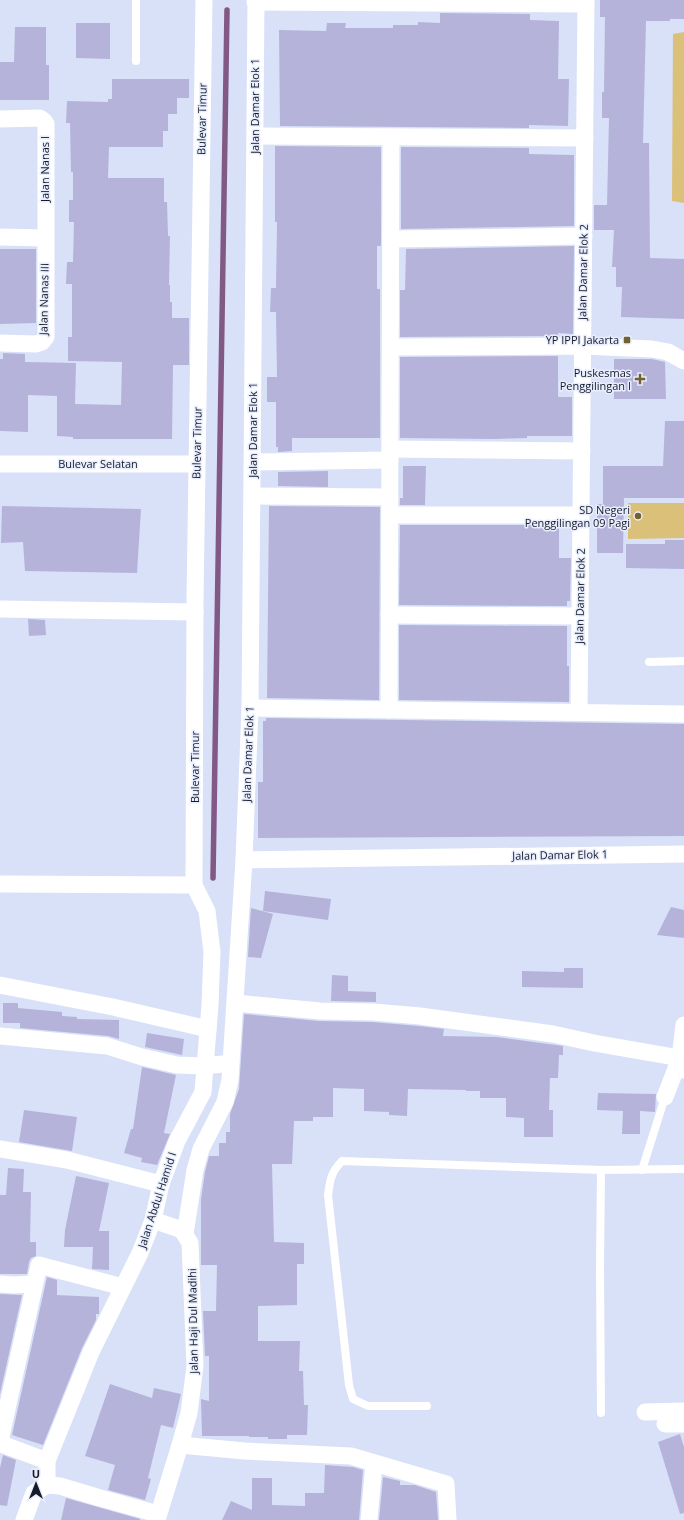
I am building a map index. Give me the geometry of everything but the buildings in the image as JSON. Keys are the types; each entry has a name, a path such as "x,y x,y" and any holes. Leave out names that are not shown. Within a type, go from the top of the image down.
{"street":[{"name":"Bulevar Timur","path":"194,885 196,612 194,600 204,0"},
{"path":"255,1 586,2"},
{"name":"Jalan Damar Elok 1","path":"183,1232 195,1170 201,1148 225,1102 230,1080 244,860 250,708 253,496 255,1"},
{"name":"Jalan Damar Elok 2","path":"579,712 586,2"},
{"name":"Jalan Nanas I","path":"0,119 40,118 45,122 45,238"},
{"path":"255,136 585,138"},
{"path":"389,710 392,137"},
{"path":"391,239 584,236"},
{"path":"0,237 45,238"},
{"name":"Jalan Nanas III","path":"0,343 36,344 42,342 46,337 45,238"},
{"path":"390,347 582,346 652,349 668,352 684,361"},
{"path":"253,462 390,455 582,451"},
{"name":"Bulevar Selatan","path":"0,464 196,464"},
{"path":"253,496 390,497"},
{"path":"390,515 581,515"},
{"path":"0,609 196,612"},
{"path":"389,615 580,616"},
{"path":"250,708 684,714"},
{"name":"Jalan Damar Elok 1","path":"244,860 684,854"},
{"path":"0,884 194,885"},
{"name":"Jalan Abdul Hamid I","path":"47,1485 47,1461 91,1352 140,1253 154,1221 161,1184 177,1141 203,1092 212,952 207,911 194,885"},
{"path":"0,985 113,1007 208,1029"},
{"path":"235,1003 320,1011 374,1012 436,1018 553,1034 682,1064"},
{"path":"665,1097 682,1064 684,1025"},
{"path":"0,1036 107,1046 142,1057 177,1065 205,1066 231,1064"},
{"path":"0,1149 67,1160 161,1184"},
{"path":"154,1221 183,1232"},
{"name":"Jalan Haji Dul Madihi","path":"158,1517 189,1413 195,1366 191,1251 189,1240 183,1232"},
{"path":"47,1461 4,1445 1,1436 39,1265 123,1287"},
{"path":"0,1284 34,1284"},
{"path":"645,1412 684,1412"},
{"path":"665,1424 684,1424"},
{"path":"180,1445 245,1452 351,1456 446,1484 448,1520"},
{"path":"369,1520 374,1463"},
{"path":"24,1520 34,1493 47,1485 60,1486 158,1517"}],"lane":[{"path":"136,0 136,60"},
{"path":"649,662 684,661"},
{"path":"642,1170 665,1097"},
{"path":"427,1406 368,1406 353,1399 349,1385 328,1195 330,1180 334,1168 342,1161 602,1170 684,1168"},
{"path":"600,1413 600,1267 602,1170"}],"shaded area":[{"path":"684,32 684,203 672,201 673,34"},
{"path":"628,503 684,503 684,538 628,539"}],"waterway":[{"path":"213,878 227,10"}],"place":[{"name":"YP IPPI Jakarta","path":"627,340"},
{"name":"Puskesmas Penggilingan I","path":"640,379"},
{"name":"SD Negeri Penggilingan 09 Pagi","path":"638,516"}]}
